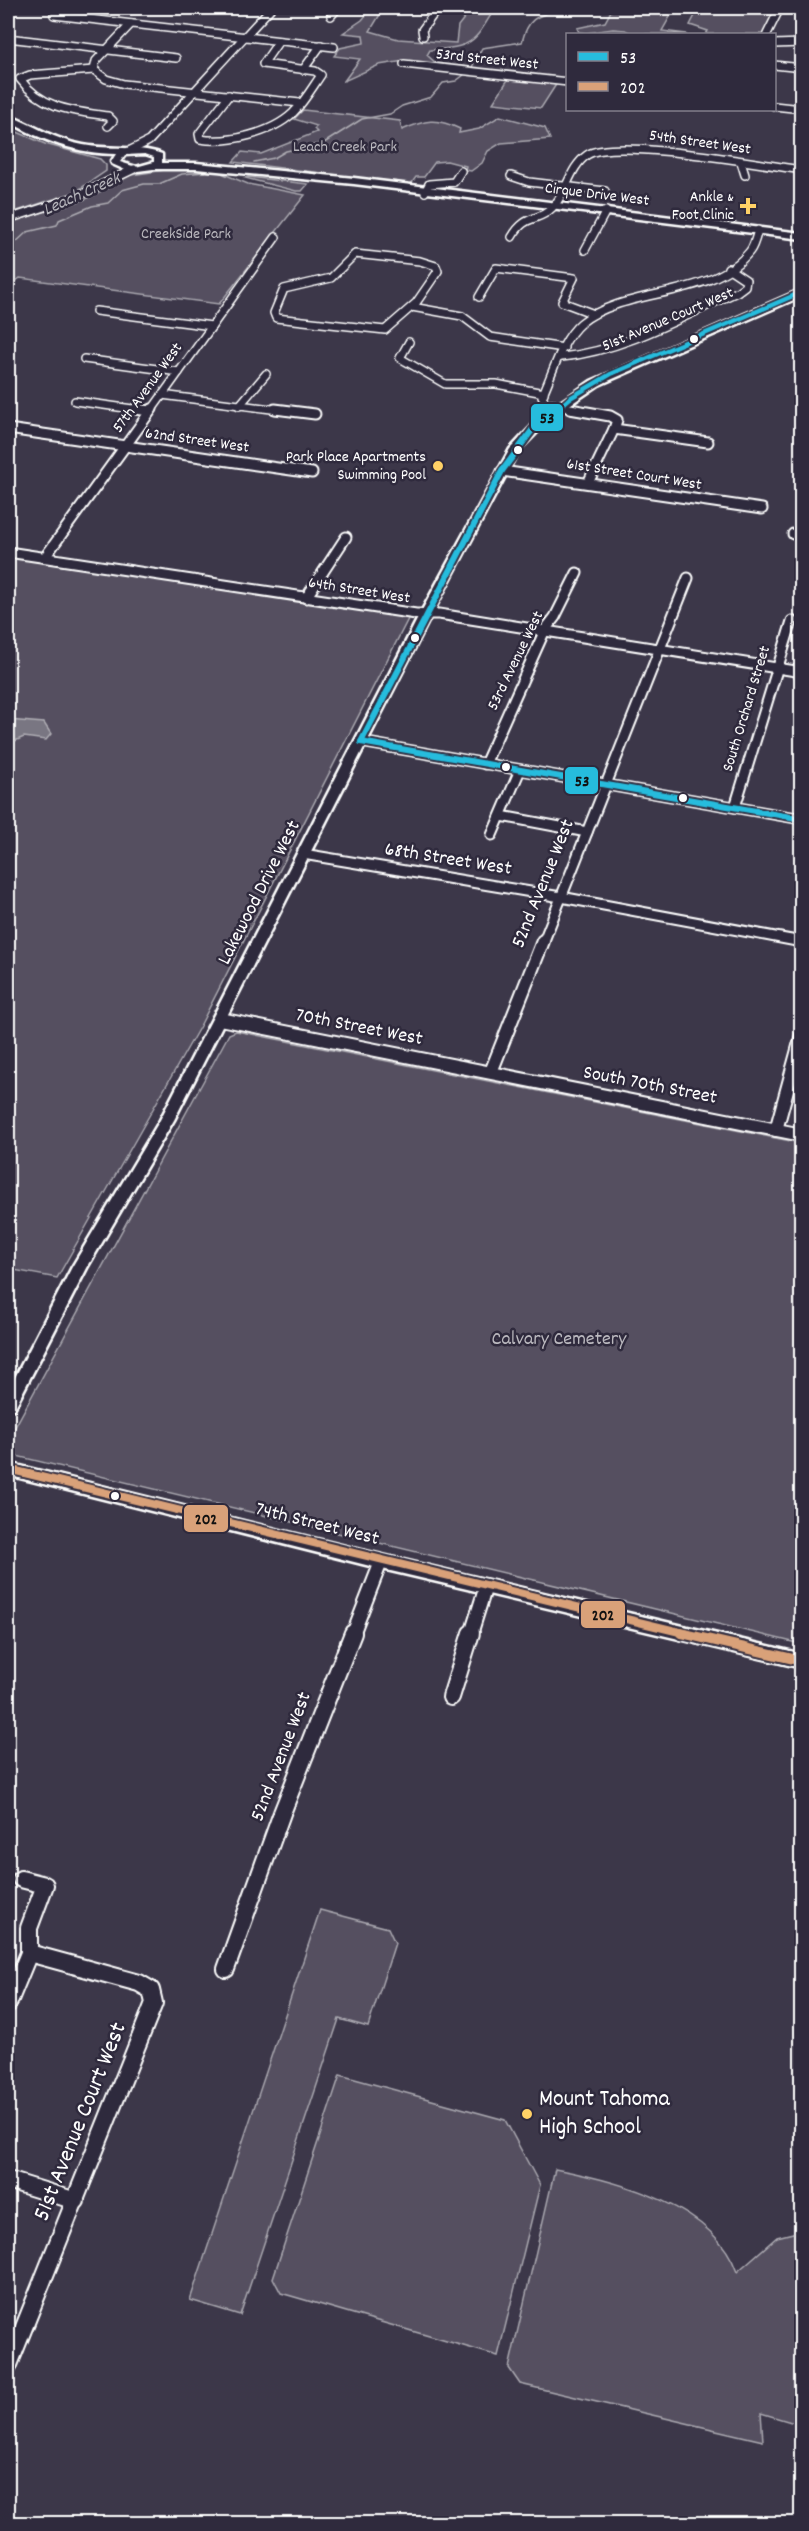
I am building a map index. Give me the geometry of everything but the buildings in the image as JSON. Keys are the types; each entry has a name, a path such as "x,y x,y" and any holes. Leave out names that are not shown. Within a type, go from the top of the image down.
{"main road":[{"path":"8,120 40,134 72,144 99,150 151,152 160,158 152,166"},
{"path":"8,120 46,139 102,153 117,163 134,169"},
{"path":"117,163 127,151"},
{"name":"Cirque Drive West","path":"160,158 318,178"},
{"name":"Cirque Drive West","path":"134,169 152,166 203,167 318,178 801,236"},
{"name":"Lakewood Drive West","path":"8,1405 65,1295 167,1120 426,614 502,471 522,441 558,407 582,390 618,371 801,292"},
{"name":"74th Street West","path":"8,1470 443,1577 801,1661"}],"street":[{"path":"127,151 150,141 192,91 247,36 268,8"},
{"path":"331,16 338,8"},
{"path":"423,36 422,30 438,8"},
{"path":"768,33 780,8"},
{"path":"54,15 334,47"},
{"path":"94,70 94,63 131,24"},
{"path":"8,38 176,58"},
{"path":"228,95 199,134 201,140 232,139 287,118 321,75 303,70 264,65 262,63 279,41"},
{"path":"776,44 801,42"},
{"path":"303,70 321,45"},
{"name":"53rd Street West","path":"404,64 566,82"},
{"path":"776,65 801,68"},
{"path":"108,126 113,122 108,116 62,109 38,100 26,88 21,77 94,70 101,76 117,82 300,104"},
{"path":"776,106 801,109"},
{"path":"150,141 151,152"},
{"name":"54th Street West","path":"566,187 584,155 595,151 666,150 801,170"},
{"path":"741,162 745,175"},
{"path":"106,182 117,163"},
{"path":"8,219 76,197 134,169"},
{"path":"426,190 429,184 454,182 461,171"},
{"path":"511,176 523,181 605,191"},
{"path":"512,237 519,223 550,211 566,187"},
{"path":"585,250 606,211"},
{"path":"588,483 617,420 610,416 558,407 543,400 564,348 576,326 594,314 689,287 728,268 751,247 758,230"},
{"name":"57th Avenue West","path":"45,557 276,237"},
{"path":"355,254 420,261 436,266 436,274 414,305 386,330 282,320 276,318 274,313 284,289 294,284 330,278 340,272 355,254"},
{"path":"479,297 496,268 574,278 562,303 585,308 594,314"},
{"name":"51st Avenue Court West","path":"562,357 573,357 602,348 737,292 745,286 746,280 728,268"},
{"path":"414,305 462,316 480,332 490,337 564,348"},
{"path":"96,311 212,326"},
{"path":"409,342 400,358 414,364 440,382 457,385 503,385 544,393"},
{"path":"84,359 179,372"},
{"path":"239,406 266,374"},
{"path":"162,395 315,414"},
{"path":"75,400 150,411"},
{"name":"62nd Street West","path":"8,429 312,473"},
{"path":"614,429 708,442"},
{"name":"61st Street Court West","path":"502,471 762,510"},
{"path":"306,598 339,544 346,537"},
{"name":"64th Street West","path":"8,552 306,598 545,630 801,672"},
{"name":"53rd Avenue West","path":"485,764 545,630 551,625 569,583 577,573"},
{"name":"52nd Avenue West","path":"491,1072 688,578"},
{"name":"South Orchard Street","path":"735,807 792,621"},
{"path":"361,742 801,819"},
{"path":"492,835 520,770"},
{"path":"501,816 587,832"},
{"name":"68th Street West","path":"303,854 561,897 801,942"},
{"name":"70th Street West","path":"220,1019 491,1072"},
{"path":"776,1130 801,1035"},
{"name":"South 70th Street","path":"491,1072 801,1135"},
{"name":"52nd Avenue West","path":"226,1969 282,1813 381,1562"},
{"path":"451,1697 486,1586"},
{"path":"8,2004 29,1953 29,1928 45,1885 21,1879"},
{"name":"51st Avenue Court West","path":"8,2367 154,2003 153,1993 147,1987 129,1979 29,1953"},
{"path":"8,2180 76,2201"}],"green space":[{"path":"384,8 370,31 398,39 456,43 458,26 472,8 495,8 477,36 471,41 455,47 430,50 427,55 438,65 404,61 379,65 344,81 360,59 334,56 340,48 364,43 363,35 343,33 362,20 368,13 365,10"},
{"path":"583,8 675,8 662,31 679,33 631,33 613,29 579,32 577,28 605,22 611,11"},
{"path":"699,8 773,14 764,33 707,33 708,31 690,25"},
{"path":"509,78 557,83 541,108 493,103"},
{"name":"Leach Creek Park","path":"303,110 400,121 402,130 424,122 437,121 460,129 459,133 479,129 500,116 545,128 550,139 501,143 488,151 482,163 471,171 465,170 466,166 447,161 435,162 424,177 416,177 411,184 233,162 242,152 261,154 317,132 314,129 317,126 294,119"},
{"path":"8,128 45,144 100,159 106,165 106,171 75,192 8,214"},
{"name":"CreekSide Park","path":"179,168 214,170 248,184 305,195 219,304 20,278 8,287 8,223 86,199 131,175"},
{"path":"245,178 308,184 302,191 296,191"},
{"path":"8,555 409,617 200,1026 57,1278 8,1269"},
{"name":"Calvary Cemetery","path":"236,1031 801,1143 801,1644 8,1454 8,1440 229,1034"},
{"path":"320,1910 388,1928 395,1943 368,2027 339,2019 240,2315 190,2300"},
{"path":"340,2075 505,2120 540,2185 498,2356 281,2293 273,2278"},
{"path":"555,2169 634,2189 686,2213 708,2229 725,2249 737,2272 777,2237 801,2231 801,2425 761,2413 763,2441 520,2384 509,2368"}],"shaded area":[{"path":"8,720 44,723 51,734 46,740 24,737 8,744"}],"waterway":[{"name":"Leach Creek","path":"471,69 482,48 522,42 532,21 542,15 565,8"},
{"name":"Leach Creek","path":"254,162 274,158 286,151 324,143 362,119 390,114 402,106 431,97 443,83 456,81 464,75"},
{"name":"Leach Creek","path":"8,245 14,244 27,232 57,225 59,220 92,206 108,203 122,190 144,184 159,184 182,174 205,172"}],"transit line":[{"name":"53","path":"361,742 502,471 533,429 570,398 611,374 802,292"},
{"name":"53","path":"361,742 802,819"},
{"name":"202","path":"8,1469 378,1561 802,1661"}],"place":[{"name":"Ankle & Foot Clinic","path":"748,206"},
{"name":"Park Place Apartments Swimming Pool","path":"438,466"},
{"name":"Mount Tahoma High School","path":"527,2114"}]}
